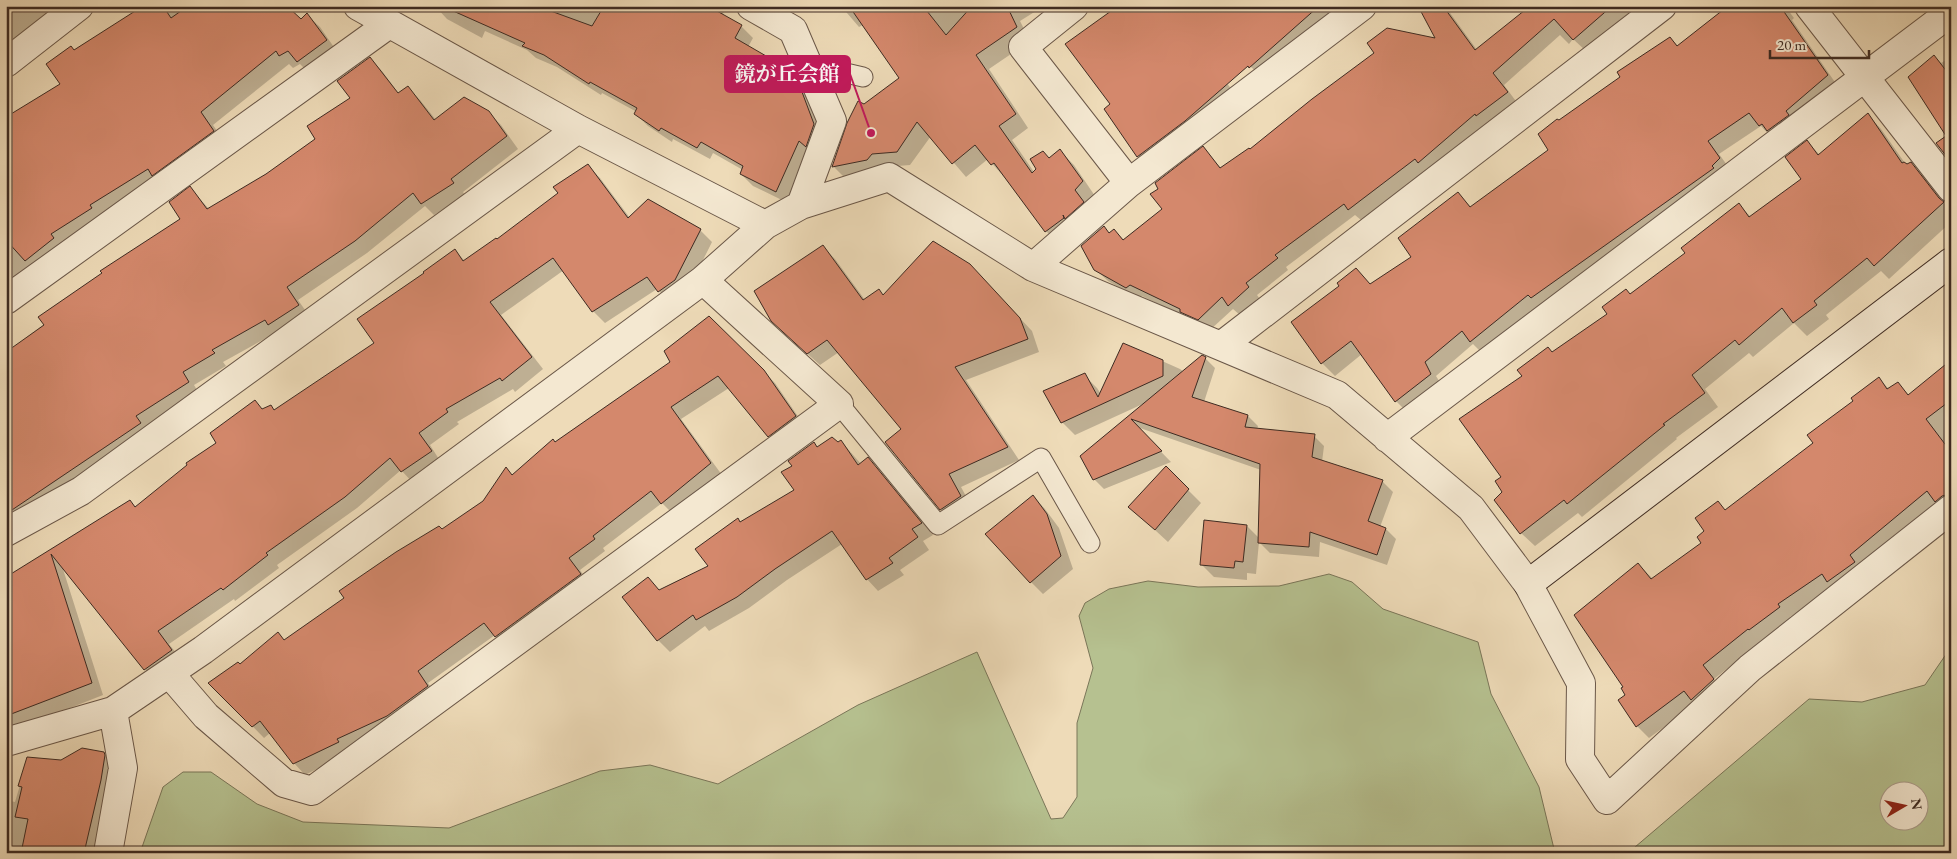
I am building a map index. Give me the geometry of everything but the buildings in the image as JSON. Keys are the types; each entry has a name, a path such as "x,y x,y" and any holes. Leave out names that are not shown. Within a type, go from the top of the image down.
{"street":[{"path":"6,63 79,6"},
{"path":"358,6 578,129 765,225"},
{"path":"750,6 793,30 832,121 801,205"},
{"path":"1074,6 1023,47 1129,183"},
{"path":"1032,266 1129,183 1362,6"},
{"path":"1221,346 1662,6"},
{"path":"1810,6 1951,188"},
{"path":"1387,438 1865,79 1951,12"},
{"path":"6,300 389,24"},
{"path":"6,532 81,491 578,129"},
{"path":"6,742 113,711 203,650 703,280 765,225 801,205 889,177 1032,266 1337,395 1471,508 1528,584 1581,683 1580,758 1607,800 1750,668 1951,510"},
{"path":"1528,584 1951,262"},
{"path":"169,673 206,716 284,783 312,791 838,404 703,280"},
{"path":"108,853 123,768 113,711"}],"lane":[{"path":"807,64 863,77"},
{"path":"838,404 938,525 1041,458 1090,543"}],"green space":[{"path":"1329,574 1352,582 1383,609 1478,642 1491,694 1539,787 1555,853 140,853 163,787 183,772 211,772 257,804 303,822 449,828 600,771 650,765 718,784 858,705 977,652 1051,819 1063,818 1077,797 1077,723 1093,668 1079,616 1085,603 1109,589 1148,581 1198,587 1279,586"},
{"path":"1951,647 1951,853 1628,853 1809,699 1862,702 1925,685"}],"place":[{"name":"鏡が丘会館","path":"871,133"}]}
